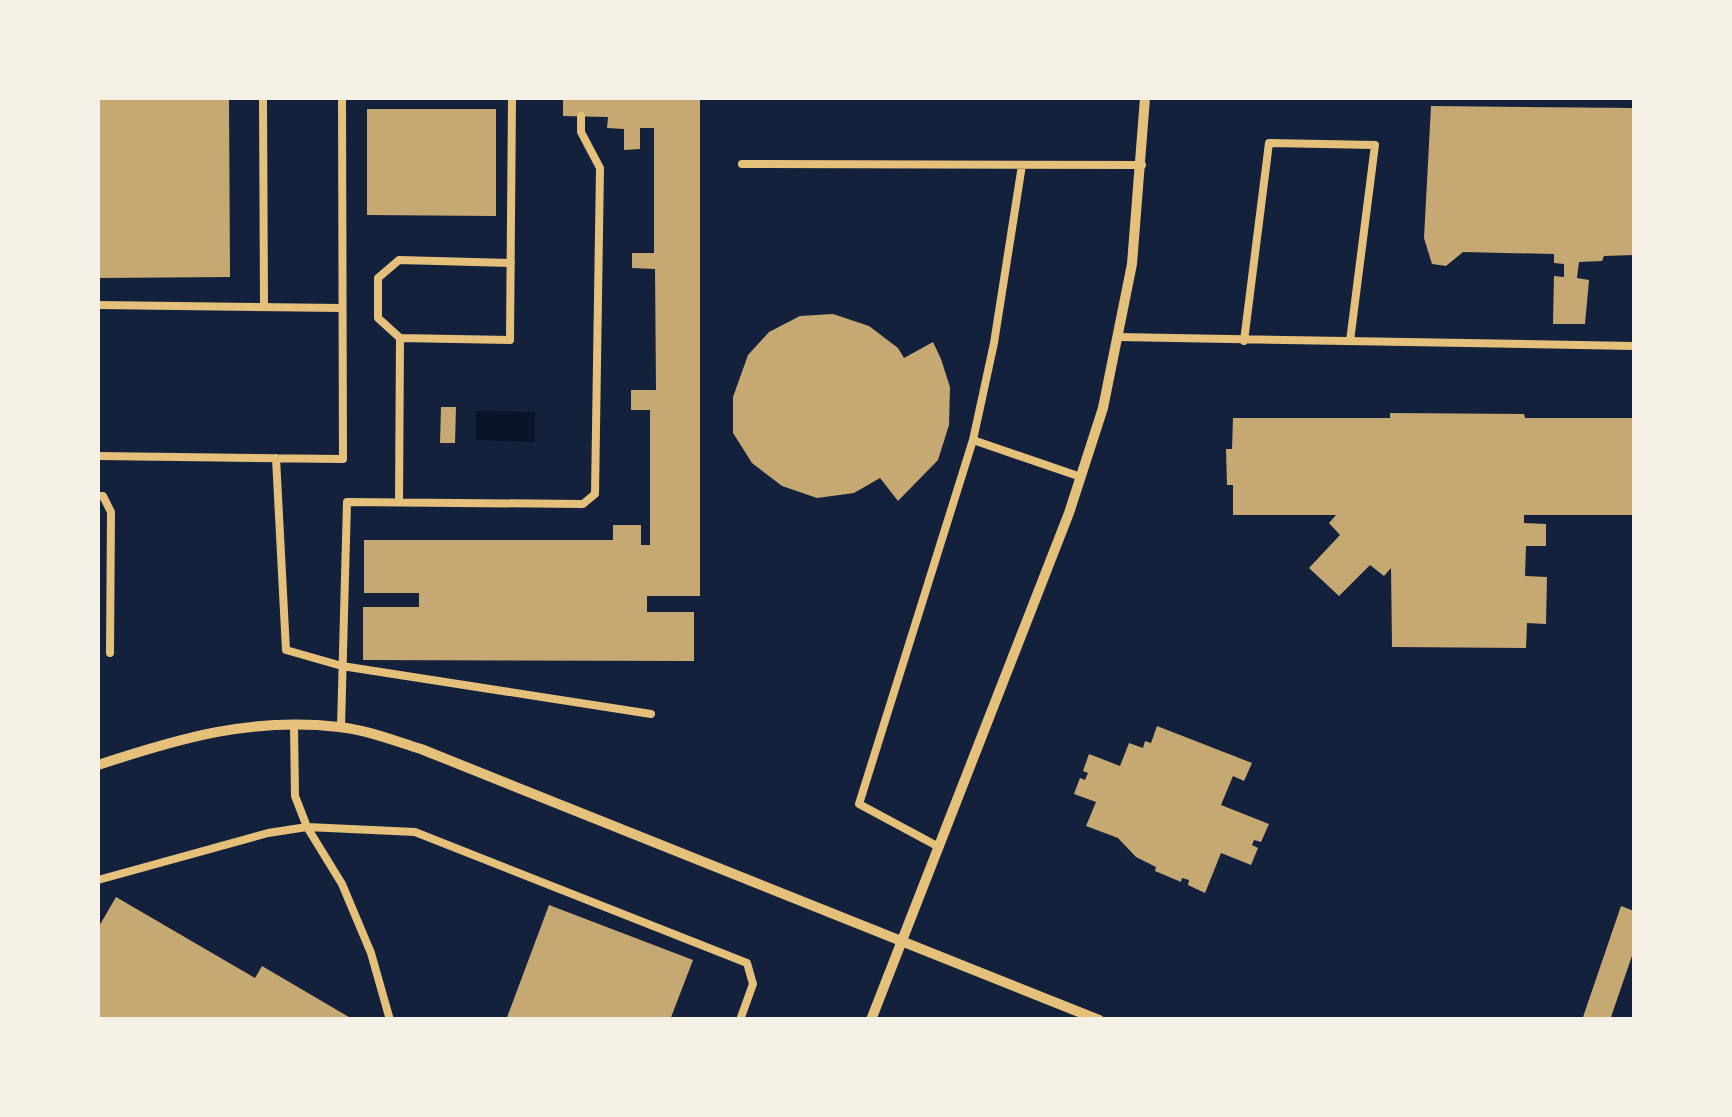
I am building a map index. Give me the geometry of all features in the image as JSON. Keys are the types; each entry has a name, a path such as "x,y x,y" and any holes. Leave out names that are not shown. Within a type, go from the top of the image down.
{"street":[{"path":"872,1020 1081,477 1103,408 1132,264 1145,98"},
{"path":"98,765 213,730 254,725 342,727 422,749 1098,1020"}],"lane":[{"path":"263,98 264,307"},
{"path":"98,456 343,458 342,98"},
{"path":"511,263 399,260 378,278 378,318 400,338 510,340 511,263 512,98"},
{"path":"342,727 347,502 583,504 595,494 600,168 581,132 581,116"},
{"path":"1244,341 1269,143 1375,145 1350,341"},
{"path":"742,164 1142,164"},
{"path":"938,847 859,804 973,440 994,344 1022,165"},
{"path":"98,305 342,308"},
{"path":"1118,337 1634,346"},
{"path":"399,502 400,338"},
{"path":"973,440 1081,477"},
{"path":"276,458 286,650 342,666 651,714"},
{"path":"98,496 103,496 111,512 110,653"},
{"path":"294,725 295,796 307,827 342,884 371,953 390,1020"},
{"path":"98,880 268,832 307,827 416,832 747,962 753,984 740,1020"}],"water":[{"path":"476,411 535,412 535,442 476,440"}],"building":[{"path":"98,98 229,98 230,277 98,278"},
{"path":"563,98 700,98 700,596 647,596 647,612 694,612 694,661 363,660 363,607 419,607 419,593 364,593 364,540 613,540 613,525 641,525 641,545 650,545 650,410 631,410 631,390 656,390 655,269 632,268 632,253 654,253 654,128 640,128 640,149 624,150 624,129 607,128 608,117 563,116"},
{"path":"1431,106 1634,108 1634,255 1579,262 1577,278 1589,280 1585,324 1553,324 1554,276 1564,277 1564,264 1554,263 1554,254 1463,252 1446,266 1432,264 1424,238"},
{"path":"367,109 496,109 496,216 367,215"},
{"path":"833,314 869,326 898,348 904,358 933,342 941,359 950,387 949,425 938,460 898,501 880,478 854,493 817,498 782,486 752,463 733,433 733,397 748,355 769,332 800,316"},
{"path":"441,407 456,407 455,443 440,443"},
{"path":"1390,413 1634,418 1634,515 1524,515 1524,523 1546,524 1546,546 1526,546 1525,576 1547,577 1546,624 1527,623 1526,648 1392,647 1391,568 1384,576 1370,565 1339,596 1309,568 1340,535 1329,523 1336,515 1233,515 1233,485 1227,485 1226,449 1232,449 1233,418 1390,418"},
{"path":"1157,726 1252,763 1244,781 1233,776 1221,805 1269,824 1261,842 1254,840 1252,845 1258,848 1251,865 1221,853 1205,893 1188,885 1189,880 1182,878 1181,882 1155,871 1156,867 1136,857 1118,838 1086,826 1096,802 1074,794 1080,778 1085,780 1088,773 1083,771 1089,754 1120,766 1129,743 1143,748 1145,741 1151,743"},
{"path":"116,897 255,978 262,966 354,1020 98,1020 98,928"},
{"path":"549,905 693,960 670,1020 506,1020"},
{"path":"1621,906 1634,911 1634,950 1610,1020 1582,1020"}]}
